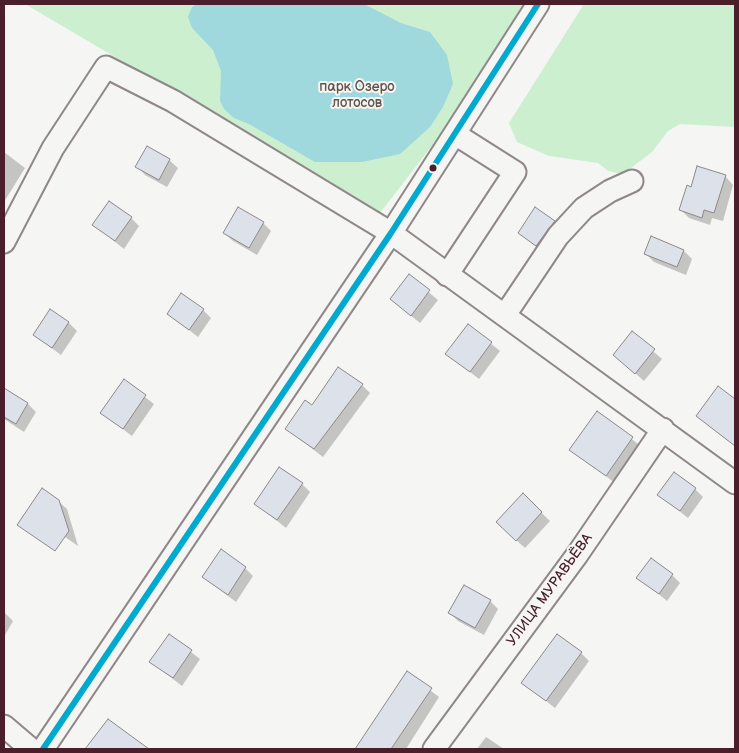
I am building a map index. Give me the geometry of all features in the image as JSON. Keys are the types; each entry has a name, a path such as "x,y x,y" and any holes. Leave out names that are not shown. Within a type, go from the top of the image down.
{"street":[{"path":"43,749 392,233 538,4"},
{"path":"4,242 53,148 106,67 173,101 392,233 447,276 735,482"},
{"path":"447,276 515,172 455,134"},
{"path":"505,316 558,236 584,208 610,191 632,181"},
{"name":"УЛИЦА МУРАВЬЁВА","path":"434,749 577,554 663,429"},
{"path":"4,726 31,749"}],"green space":[{"name":"парк Озеро лотосов","path":"25,4 529,4 476,89 380,213"},
{"path":"584,4 735,4 735,127 680,124 668,131 652,152 623,174 608,171 598,163 549,156 517,142 509,123"}],"water":[{"path":"197,4 364,4 401,23 430,32 447,55 453,84 443,107 430,127 400,154 362,162 315,162 249,124 234,118 224,109 220,101 221,71 213,50 192,28 188,17 192,7"}],"building":[{"path":"147,146 170,159 159,180 135,167"},
{"path":"697,166 726,175 714,213 704,210 702,218 679,210 687,185 691,187"},
{"path":"109,201 132,217 115,241 92,225"},
{"path":"238,207 264,222 249,248 223,233"},
{"path":"535,207 555,221 536,246 518,233"},
{"path":"651,236 684,250 677,267 644,254"},
{"path":"409,274 430,290 411,316 390,299"},
{"path":"181,293 204,309 189,330 167,314"},
{"path":"50,309 69,322 52,348 33,335"},
{"path":"468,324 492,342 470,372 445,354"},
{"path":"632,331 655,349 635,374 613,355"},
{"path":"338,367 363,384 314,449 285,429 305,400 312,405"},
{"path":"124,379 146,395 123,429 100,413"},
{"path":"718,386 735,399 735,446 696,416"},
{"path":"4,388 28,403 16,424 4,417"},
{"path":"597,411 633,437 606,476 569,450"},
{"path":"279,467 303,483 277,520 254,504"},
{"path":"674,472 696,488 680,511 657,495"},
{"path":"42,488 59,500 69,531 55,551 17,525"},
{"path":"523,493 542,512 516,541 496,522"},
{"path":"221,549 246,567 228,595 202,577"},
{"path":"651,558 673,574 659,594 636,578"},
{"path":"464,585 491,600 475,628 448,613"},
{"path":"169,634 192,650 173,678 149,662"},
{"path":"557,634 582,652 546,701 521,683"},
{"path":"407,671 432,688 391,749 355,749"},
{"path":"108,719 149,749 85,749"}],"transit line":[{"path":"43,749 391,233 538,4"}]}
